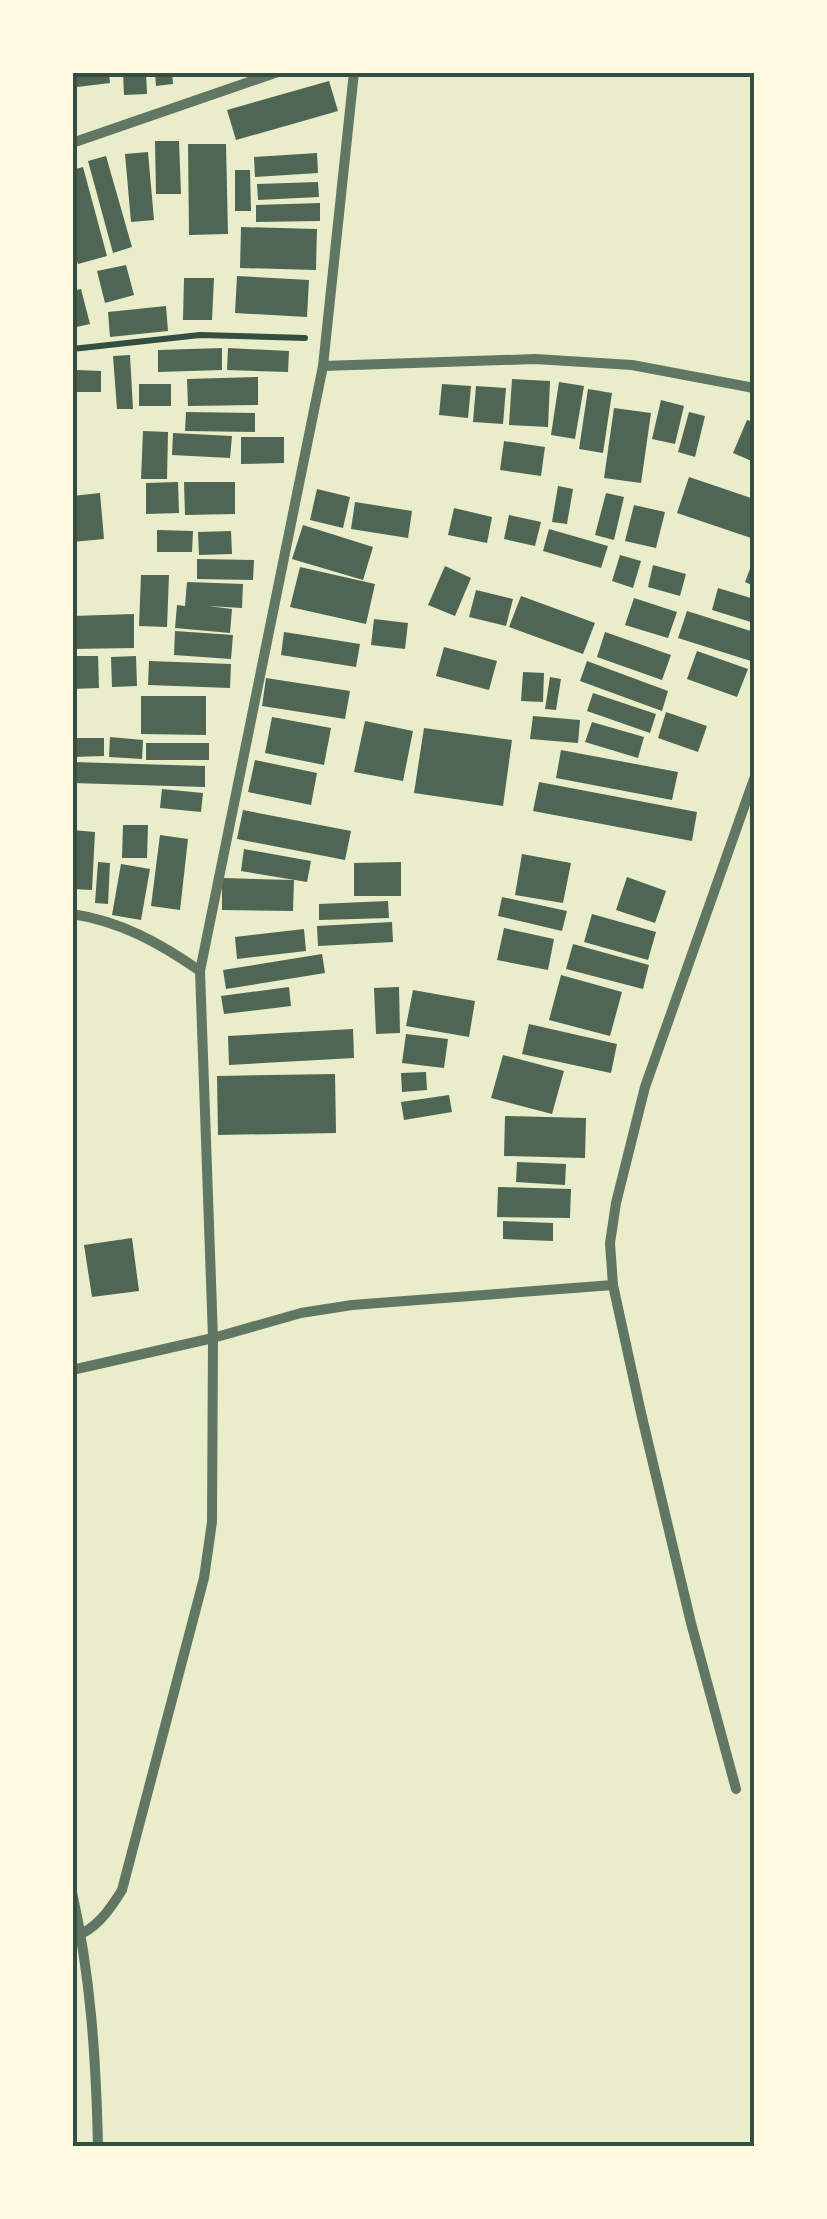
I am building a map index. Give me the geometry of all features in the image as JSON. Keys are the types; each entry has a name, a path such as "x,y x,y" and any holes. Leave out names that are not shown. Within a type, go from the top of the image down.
{"street":[{"path":"72,143 278,72"},
{"path":"77,1936 110,1910 122,1890 204,1578 212,1522 213,1338 200,970 322,366 354,72"},
{"path":"322,366 536,359 632,365 754,388"},
{"path":"736,1788 692,1623 613,1285 610,1243 645,1086 754,780"},
{"path":"72,914 112,923 152,939 200,970"},
{"path":"72,1370 352,1304 613,1285"},
{"path":"72,1892 95,2037 98,2146"}],"path":[{"path":"72,349 200,336 326,339"}],"building":[{"path":"76,72 109,72 110,83 77,87"},
{"path":"123,72 146,72 147,94 124,95"},
{"path":"155,72 172,72 173,84 156,86"},
{"path":"329,81 338,111 236,140 227,110"},
{"path":"155,141 179,141 181,194 156,194"},
{"path":"188,144 226,144 228,234 189,235"},
{"path":"148,152 154,220 131,222 125,154"},
{"path":"317,153 318,173 255,177 254,157"},
{"path":"106,156 132,247 113,253 88,161"},
{"path":"83,167 107,256 78,264 72,243 72,170"},
{"path":"235,170 250,170 251,211 235,211"},
{"path":"318,182 319,197 258,200 257,184"},
{"path":"320,203 320,221 256,222 256,205"},
{"path":"241,227 317,229 316,270 240,268"},
{"path":"126,265 134,295 105,303 97,271"},
{"path":"237,276 309,280 307,317 235,313"},
{"path":"184,278 214,278 212,320 183,320"},
{"path":"81,289 90,324 72,328 72,291"},
{"path":"166,306 168,331 110,337 108,312"},
{"path":"222,348 222,370 158,372 158,350"},
{"path":"228,348 289,351 288,372 227,370"},
{"path":"130,355 133,409 117,409 113,356"},
{"path":"77,370 101,371 101,392 76,392"},
{"path":"258,377 258,405 188,406 187,379"},
{"path":"512,379 550,381 548,427 509,425"},
{"path":"559,382 584,386 575,439 551,435"},
{"path":"139,384 171,384 171,406 139,406"},
{"path":"442,384 471,386 468,418 439,415"},
{"path":"476,386 506,388 503,424 473,422"},
{"path":"588,389 612,393 603,453 579,449"},
{"path":"661,400 684,406 675,444 652,439"},
{"path":"614,408 651,413 641,483 604,478"},
{"path":"186,412 255,413 255,432 185,431"},
{"path":"689,412 705,416 695,457 678,452"},
{"path":"747,420 754,422 754,462 733,453"},
{"path":"143,431 168,432 167,479 141,479"},
{"path":"173,433 232,436 230,458 172,455"},
{"path":"241,437 284,437 284,463 241,464"},
{"path":"504,441 545,447 541,476 500,470"},
{"path":"689,477 754,499 754,539 677,513"},
{"path":"178,482 179,513 146,514 146,483"},
{"path":"184,482 235,482 235,514 185,515"},
{"path":"558,486 573,489 567,524 552,522"},
{"path":"317,489 350,497 343,528 310,520"},
{"path":"100,493 104,539 72,542 72,496"},
{"path":"606,493 624,497 614,540 595,535"},
{"path":"355,502 412,511 408,538 351,529"},
{"path":"634,505 665,512 656,548 625,541"},
{"path":"454,508 492,517 487,543 448,535"},
{"path":"509,515 541,522 535,546 504,539"},
{"path":"303,525 373,547 363,580 292,559"},
{"path":"549,529 608,546 601,568 543,551"},
{"path":"157,530 193,531 192,552 157,552"},
{"path":"231,531 232,554 199,555 198,532"},
{"path":"620,555 641,561 633,588 612,581"},
{"path":"754,558 754,586 745,582"},
{"path":"197,559 254,560 253,580 197,579"},
{"path":"653,565 686,574 680,596 648,587"},
{"path":"445,566 471,578 455,616 428,605"},
{"path":"300,567 375,584 366,624 290,607"},
{"path":"141,575 169,575 167,627 139,626"},
{"path":"187,582 243,584 242,608 208,606 232,609 230,633 175,628 177,605 185,606"},
{"path":"718,588 754,599 754,623 712,610"},
{"path":"476,590 513,599 506,626 469,617"},
{"path":"521,596 595,623 583,654 509,627"},
{"path":"634,598 677,612 668,638 625,625"},
{"path":"687,611 754,632 754,662 678,638"},
{"path":"134,614 134,648 72,649 72,616"},
{"path":"374,619 408,623 405,649 371,645"},
{"path":"175,631 233,635 231,659 174,655"},
{"path":"284,632 360,644 356,667 281,655"},
{"path":"605,632 671,655 662,680 597,657"},
{"path":"444,647 497,661 489,690 436,676"},
{"path":"697,651 748,669 737,697 687,679"},
{"path":"72,656 98,656 99,688 72,689"},
{"path":"136,656 137,686 112,687 111,657"},
{"path":"149,661 231,664 230,688 148,685"},
{"path":"587,661 668,691 662,711 580,681"},
{"path":"523,672 544,673 543,702 521,701"},
{"path":"550,677 561,679 556,710 545,709"},
{"path":"266,678 350,691 345,719 262,706"},
{"path":"593,693 656,714 650,733 587,711"},
{"path":"141,696 206,696 206,735 141,734"},
{"path":"666,712 707,726 698,752 658,738"},
{"path":"533,716 580,720 578,743 530,739"},
{"path":"272,717 331,728 324,765 265,753"},
{"path":"365,721 413,731 403,781 354,772"},
{"path":"592,722 644,737 638,758 585,742"},
{"path":"424,728 512,740 503,806 414,793"},
{"path":"110,737 143,740 142,759 109,757"},
{"path":"74,738 104,738 104,756 74,757"},
{"path":"146,743 209,743 209,760 146,760"},
{"path":"561,750 678,772 672,800 556,778"},
{"path":"255,760 317,773 311,805 248,792"},
{"path":"72,762 205,766 205,787 72,783"},
{"path":"539,782 697,812 692,841 533,811"},
{"path":"162,789 203,793 201,812 160,808"},
{"path":"243,810 351,831 345,860 237,839"},
{"path":"123,825 148,825 147,858 122,858"},
{"path":"72,830 95,832 92,890 72,889"},
{"path":"160,835 188,839 180,910 151,906"},
{"path":"244,849 311,861 307,882 241,871"},
{"path":"522,854 571,863 563,903 515,895"},
{"path":"98,862 110,863 108,904 95,903"},
{"path":"401,862 401,896 354,896 354,863"},
{"path":"121,864 150,869 141,920 112,915"},
{"path":"627,877 666,891 655,923 616,910"},
{"path":"222,878 294,880 293,911 222,910"},
{"path":"502,897 567,911 562,931 498,916"},
{"path":"388,901 389,918 319,920 319,904"},
{"path":"592,914 656,932 648,960 584,942"},
{"path":"392,922 393,942 318,946 317,926"},
{"path":"504,928 554,939 548,970 497,960"},
{"path":"304,929 306,951 237,959 235,937"},
{"path":"573,944 649,965 643,989 566,969"},
{"path":"322,954 325,973 226,989 223,970"},
{"path":"561,975 622,992 610,1036 549,1020"},
{"path":"289,987 291,1006 224,1014 221,996"},
{"path":"399,987 400,1033 376,1034 374,988"},
{"path":"413,990 475,1001 469,1037 406,1026"},
{"path":"529,1024 617,1044 611,1073 522,1054"},
{"path":"353,1029 354,1058 229,1065 228,1036"},
{"path":"406,1034 448,1039 444,1068 402,1063"},
{"path":"503,1055 564,1071 552,1114 491,1098"},
{"path":"426,1072 427,1090 402,1092 401,1073"},
{"path":"335,1074 336,1133 218,1135 217,1076"},
{"path":"449,1095 452,1112 404,1120 401,1102"},
{"path":"505,1116 586,1118 585,1158 504,1156"},
{"path":"517,1162 566,1164 565,1185 516,1182"},
{"path":"498,1187 571,1189 570,1218 497,1217"},
{"path":"503,1221 553,1223 553,1241 503,1239"},
{"path":"132,1238 139,1291 92,1297 84,1245"}]}
